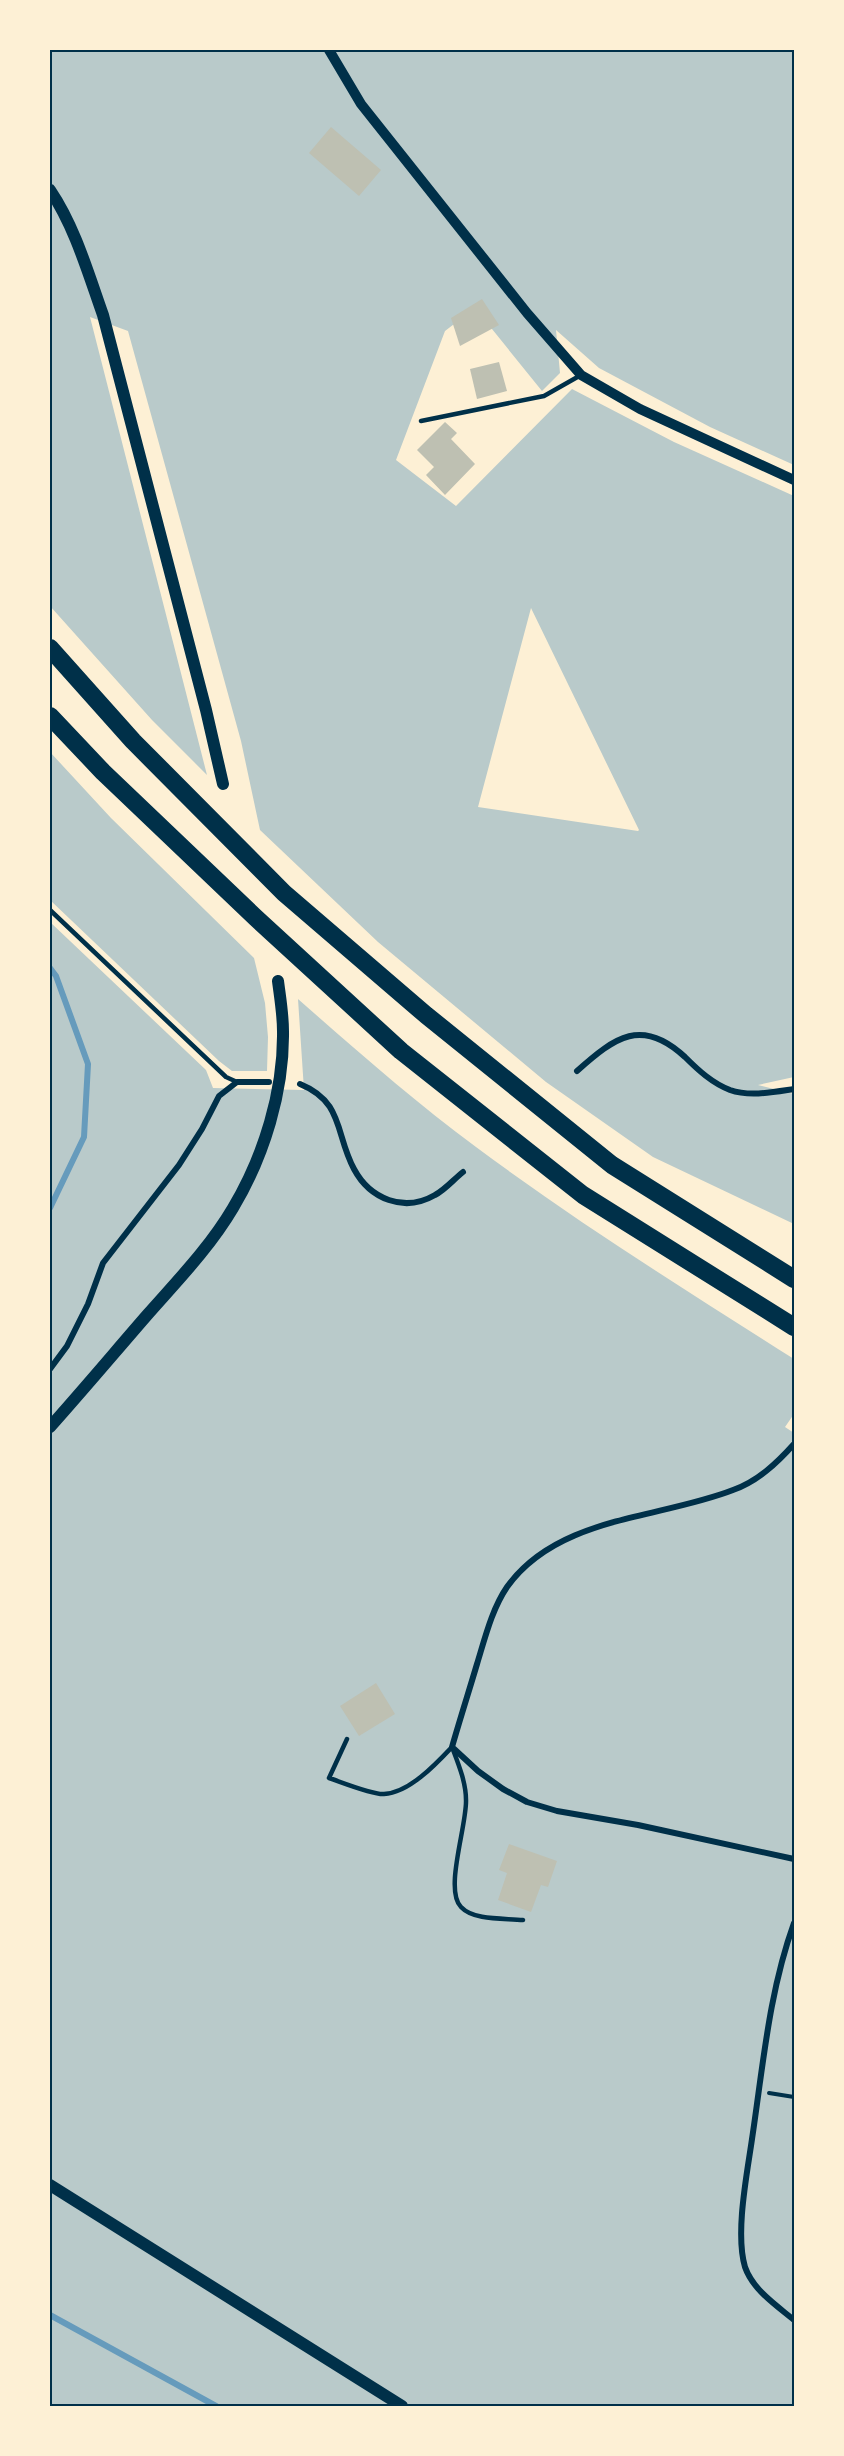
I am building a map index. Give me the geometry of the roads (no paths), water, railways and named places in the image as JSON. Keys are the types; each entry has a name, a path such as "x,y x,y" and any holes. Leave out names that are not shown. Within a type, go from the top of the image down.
{"highway":[{"path":"50,648 133,741 284,893 426,1015 612,1165 795,1279"},
{"path":"50,716 104,772 256,918 401,1051 583,1195 795,1327"}],"main road":[{"path":"50,190 87,268 102,315 207,710 223,784"},
{"path":"50,1427 179,1279 233,1207 262,1144 273,1113 280,1074 283,1030 278,981"},
{"path":"50,2185 402,2406"}],"street":[{"path":"329,50 362,104 527,314 581,375 640,409 795,480"},
{"path":"578,1071 604,1047 635,1035 650,1036 665,1041 711,1079 730,1090 748,1093 795,1089"},
{"path":"50,1369 67,1346 88,1304 103,1263 179,1165 202,1129 219,1096 237,1082 269,1082"},
{"path":"300,1084 315,1090 331,1107 357,1174 374,1193 386,1200 402,1203 421,1201 436,1195 463,1172"},
{"path":"795,1444 774,1466 734,1490 605,1525 569,1538 543,1553 522,1570 507,1588 493,1618 452,1747 478,1771 503,1789 527,1802 557,1811 685,1835 795,1860"},
{"path":"795,1923 781,1959 759,2091 745,2192 742,2249 746,2268 753,2283 795,2319"}],"lane":[{"path":"421,421 544,396 581,375"},
{"path":"50,910 226,1077 237,1082"},
{"path":"347,1739 329,1778 383,1794 405,1787 426,1774 452,1747 461,1772 466,1799 454,1882 455,1898 461,1907 472,1915 523,1920"}],"waterway":[{"path":"50,968 56,976 88,1064 84,1137 50,1208"},
{"path":"50,2315 216,2406"}]}
